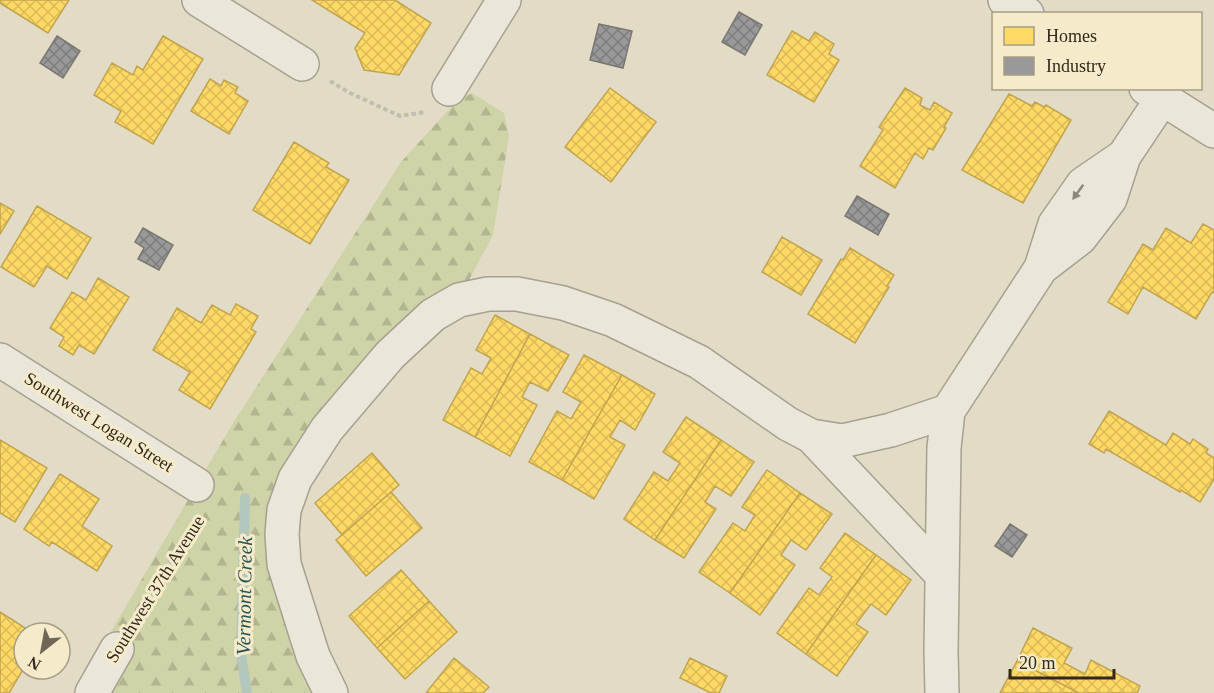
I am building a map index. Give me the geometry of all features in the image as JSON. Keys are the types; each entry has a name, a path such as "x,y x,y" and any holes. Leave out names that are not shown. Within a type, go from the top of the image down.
{"street":[{"path":"199,0 302,64"},
{"path":"449,89 504,0"},
{"path":"1005,0 1024,12"},
{"path":"942,693 944,448 948,411 1041,268 1080,238 1110,200 1124,156 1154,94 1214,131"},
{"path":"331,693 313,656 284,564 282,534 284,510 295,479 327,429 390,355 433,315 459,300 488,294 517,294 563,303 612,320 699,362 788,424 811,436 842,441 891,430 948,411"},
{"name":"Southwest Logan Street","path":"0,360 197,484"},
{"path":"811,436 942,575"},
{"name":"Southwest 37th Avenue","path":"92,693 117,649"}],"path":[{"path":"302,64 350,93 400,116 425,112 449,89"},
{"name":"Southwest 37th Avenue","path":"117,649 186,534 202,516 205,507 204,496 197,484"}],"green space":[{"path":"472,93 504,113 509,136 493,235 468,282 284,474 318,693 75,693 233,423 401,162 455,103"}],"building: Homes":[{"path":"0,0 69,0 48,33 0,3"},
{"path":"312,0 395,0 431,23 399,75 364,70 355,48 365,33"},
{"path":"792,31 809,41 815,32 834,44 829,54 839,60 814,102 767,75"},
{"path":"163,36 203,59 153,144 115,122 121,111 94,95 112,63 133,75 137,66 143,70"},
{"path":"210,79 221,86 224,80 238,87 235,93 248,101 229,134 191,111"},
{"path":"610,88 656,122 611,182 565,147"},
{"path":"905,88 922,98 920,105 930,110 934,102 952,113 933,150 929,148 923,159 915,153 895,188 860,166 883,130 879,127"},
{"path":"1009,94 1032,106 1035,102 1044,107 1046,105 1071,120 1023,203 962,170"},
{"path":"294,142 329,163 326,167 349,180 310,244 253,210"},
{"path":"0,203 14,211 0,234"},
{"path":"37,206 91,238 67,279 47,266 34,287 1,267"},
{"path":"1203,224 1214,230 1214,293 1212,292 1196,319 1143,287 1128,314 1108,302 1143,244 1153,250 1166,228 1191,243"},
{"path":"782,237 822,260 801,295 762,272"},
{"path":"850,248 894,275 855,343 808,314"},
{"path":"98,278 129,297 94,354 79,345 73,355 59,346 64,337 50,328 72,292 86,300"},
{"path":"236,304 258,316 251,329 256,332 210,409 179,390 190,372 153,350 177,308 201,323 212,305 230,315"},
{"path":"495,315 530,334 475,437 443,420 471,368 482,374 491,358 476,350"},
{"path":"530,334 569,355 548,391 530,382 522,397 537,405 510,456 475,437"},
{"path":"584,355 622,375 562,480 529,462 557,411 571,419 581,402 563,392"},
{"path":"622,375 655,394 635,430 620,420 610,437 625,445 594,499 562,480"},
{"path":"1109,411 1166,445 1173,433 1190,444 1193,439 1208,449 1206,453 1214,458 1214,479 1200,502 1106,449 1104,453 1089,444"},
{"path":"686,417 721,440 655,540 624,519 654,472 668,481 680,463 663,452"},
{"path":"0,440 47,468 15,522 0,513"},
{"path":"721,440 754,462 731,496 715,486 705,502 716,509 684,558 655,540"},
{"path":"372,453 399,485 342,535 315,503"},
{"path":"767,470 800,493 730,593 699,572 733,523 745,531 755,515 742,507"},
{"path":"60,474 99,499 82,526 112,546 97,571 52,542 49,546 24,529"},
{"path":"391,492 422,528 366,576 336,540"},
{"path":"800,493 832,514 806,550 791,540 781,555 795,565 760,615 730,593"},
{"path":"845,533 876,555 806,654 777,633 809,588 819,595 832,577 820,568"},
{"path":"876,555 911,580 886,615 871,604 856,624 868,632 837,676 806,654"},
{"path":"401,570 429,601 377,648 349,616"},
{"path":"429,601 457,632 405,679 377,648"},
{"path":"0,612 14,621 12,621 12,681 16,681 9,693 0,693"},
{"path":"1033,628 1072,648 1064,663 1085,674 1091,660 1140,686 1137,693 1079,693 1017,661"},
{"path":"454,658 489,687 483,693 426,693"},
{"path":"690,658 727,676 719,693 711,693 680,678"},
{"path":"1017,661 1079,693 1000,693"}],"building: Industry":[{"path":"739,12 762,25 745,55 722,42"},
{"path":"599,24 632,31 623,68 590,60"},
{"path":"57,36 80,51 63,78 40,63"},
{"path":"857,196 889,214 878,235 845,216"},
{"path":"143,228 173,245 159,270 138,259 144,248 135,242"},
{"path":"1010,524 1027,535 1012,557 995,546"}],"waterway":[{"name":"Vermont Creek","path":"245,498 241,654 247,693"}]}
